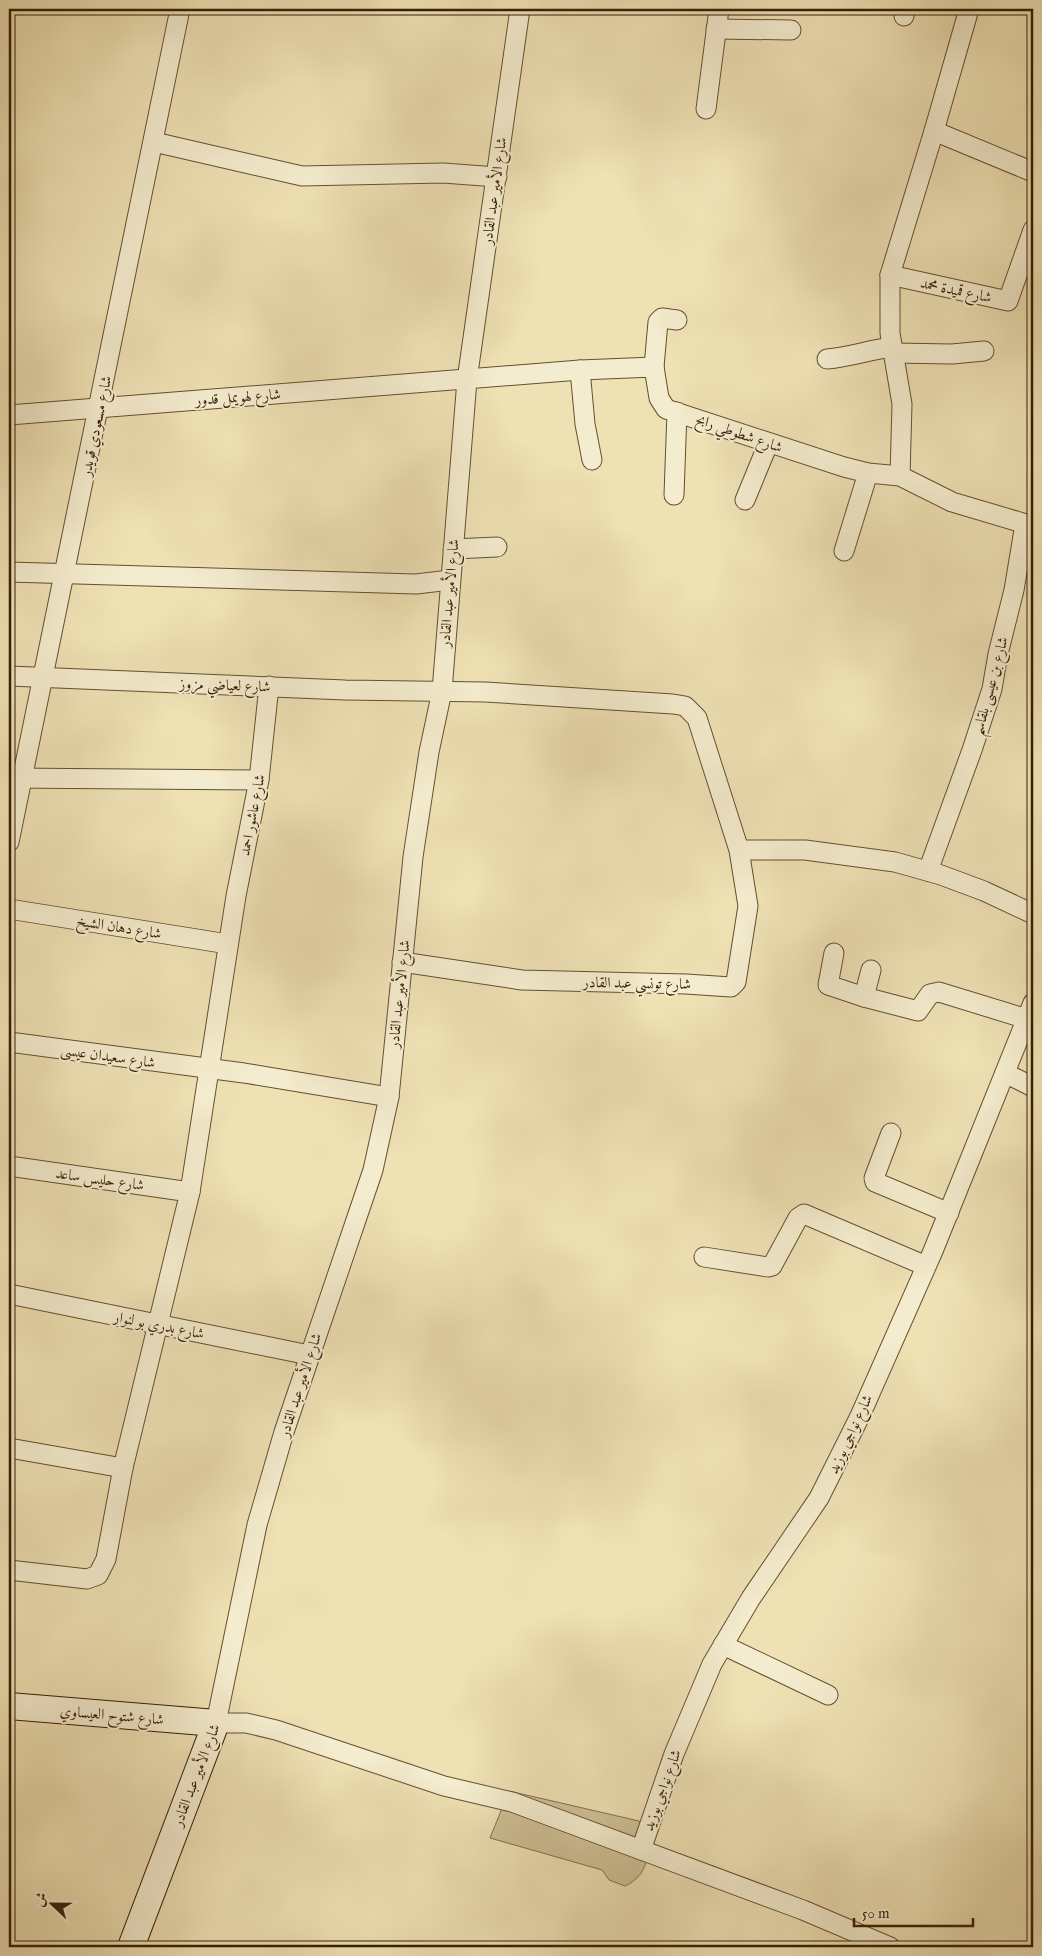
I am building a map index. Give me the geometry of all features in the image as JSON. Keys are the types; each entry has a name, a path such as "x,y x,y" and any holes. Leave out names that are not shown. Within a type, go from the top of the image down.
{"street":[{"name":"شارع مسعودي قويدر","path":"9,842 15,779 43,677 180,9"},
{"name":"شارع الأمير عبد القادر","path":"131,1947 216,1724 257,1525 309,1355 373,1170 389,1097 413,857 429,752 442,691 467,380 520,9"},
{"path":"706,109 718,9"},
{"path":"900,476 902,404 889,312 890,275 969,9"},
{"path":"716,29 791,30"},
{"path":"934,131 1033,172"},
{"path":"154,142 302,176 444,173 497,177"},
{"name":"شارع قميدة محمد","path":"890,275 1008,301 1033,230"},
{"name":"شارع شطوطي رابح","path":"677,320 662,318 658,322 654,366 659,398 663,406 768,444 868,473 900,476 952,502 1029,525"},
{"path":"827,359 854,356 868,350 952,354 984,352"},
{"path":"467,380 580,370 654,366"},
{"path":"580,370 585,424 592,460"},
{"name":"شارع لهويمل قدور","path":"9,415 467,380"},
{"path":"674,495 677,412"},
{"path":"745,500 768,444"},
{"path":"844,551 868,473"},
{"name":"شارع بن عيسى بلقاسم","path":"928,871 992,689 998,654 1029,525"},
{"path":"453,549 497,547"},
{"path":"9,572 416,584 450,580"},
{"name":"شارع لعياضي مزوز","path":"9,676 442,691 685,706 697,718 739,850"},
{"name":"شارع عاشور احمد","path":"9,1570 77,1579 93,1578 102,1568 123,1468 190,1192 228,944 259,780 268,686"},
{"path":"15,779 259,780"},
{"path":"739,850 805,850 895,862 984,890 1033,914"},
{"name":"شارع تونسي عبد القادر","path":"402,962 522,980 732,987 736,982 748,906 739,850"},
{"name":"شارع دهان الشيخ","path":"9,909 228,944"},
{"path":"834,952 828,985 864,997 918,1011 930,994 939,992 1030,1011"},
{"path":"864,997 871,970"},
{"name":"شارع نواجي بوزيد","path":"641,1850 674,1754 702,1687 723,1645 751,1598 797,1532 836,1465 926,1266 1030,1011"},
{"name":"شارع سعيدان عيسى","path":"9,1042 208,1069 389,1097"},
{"path":"1005,1073 1033,1086"},
{"path":"891,1133 874,1178 875,1182 948,1213"},
{"name":"شارع حليس ساعد","path":"9,1166 190,1192"},
{"path":"704,1257 768,1267 772,1266 798,1218 804,1214 926,1266"},
{"name":"شارع بدري بو لنوار","path":"9,1294 309,1355"},
{"path":"9,1448 123,1468"},
{"path":"723,1645 828,1695"},
{"name":"شارع شتوح العيساوي","path":"9,1706 216,1724"},
{"path":"216,1724 246,1723 315,1742 342,1753 444,1786 512,1802 803,1910 890,1947"}],"shaded area":[{"path":"509,1791 639,1821 648,1848 645,1866 634,1881 625,1886 609,1880 602,1870 490,1838"}]}
